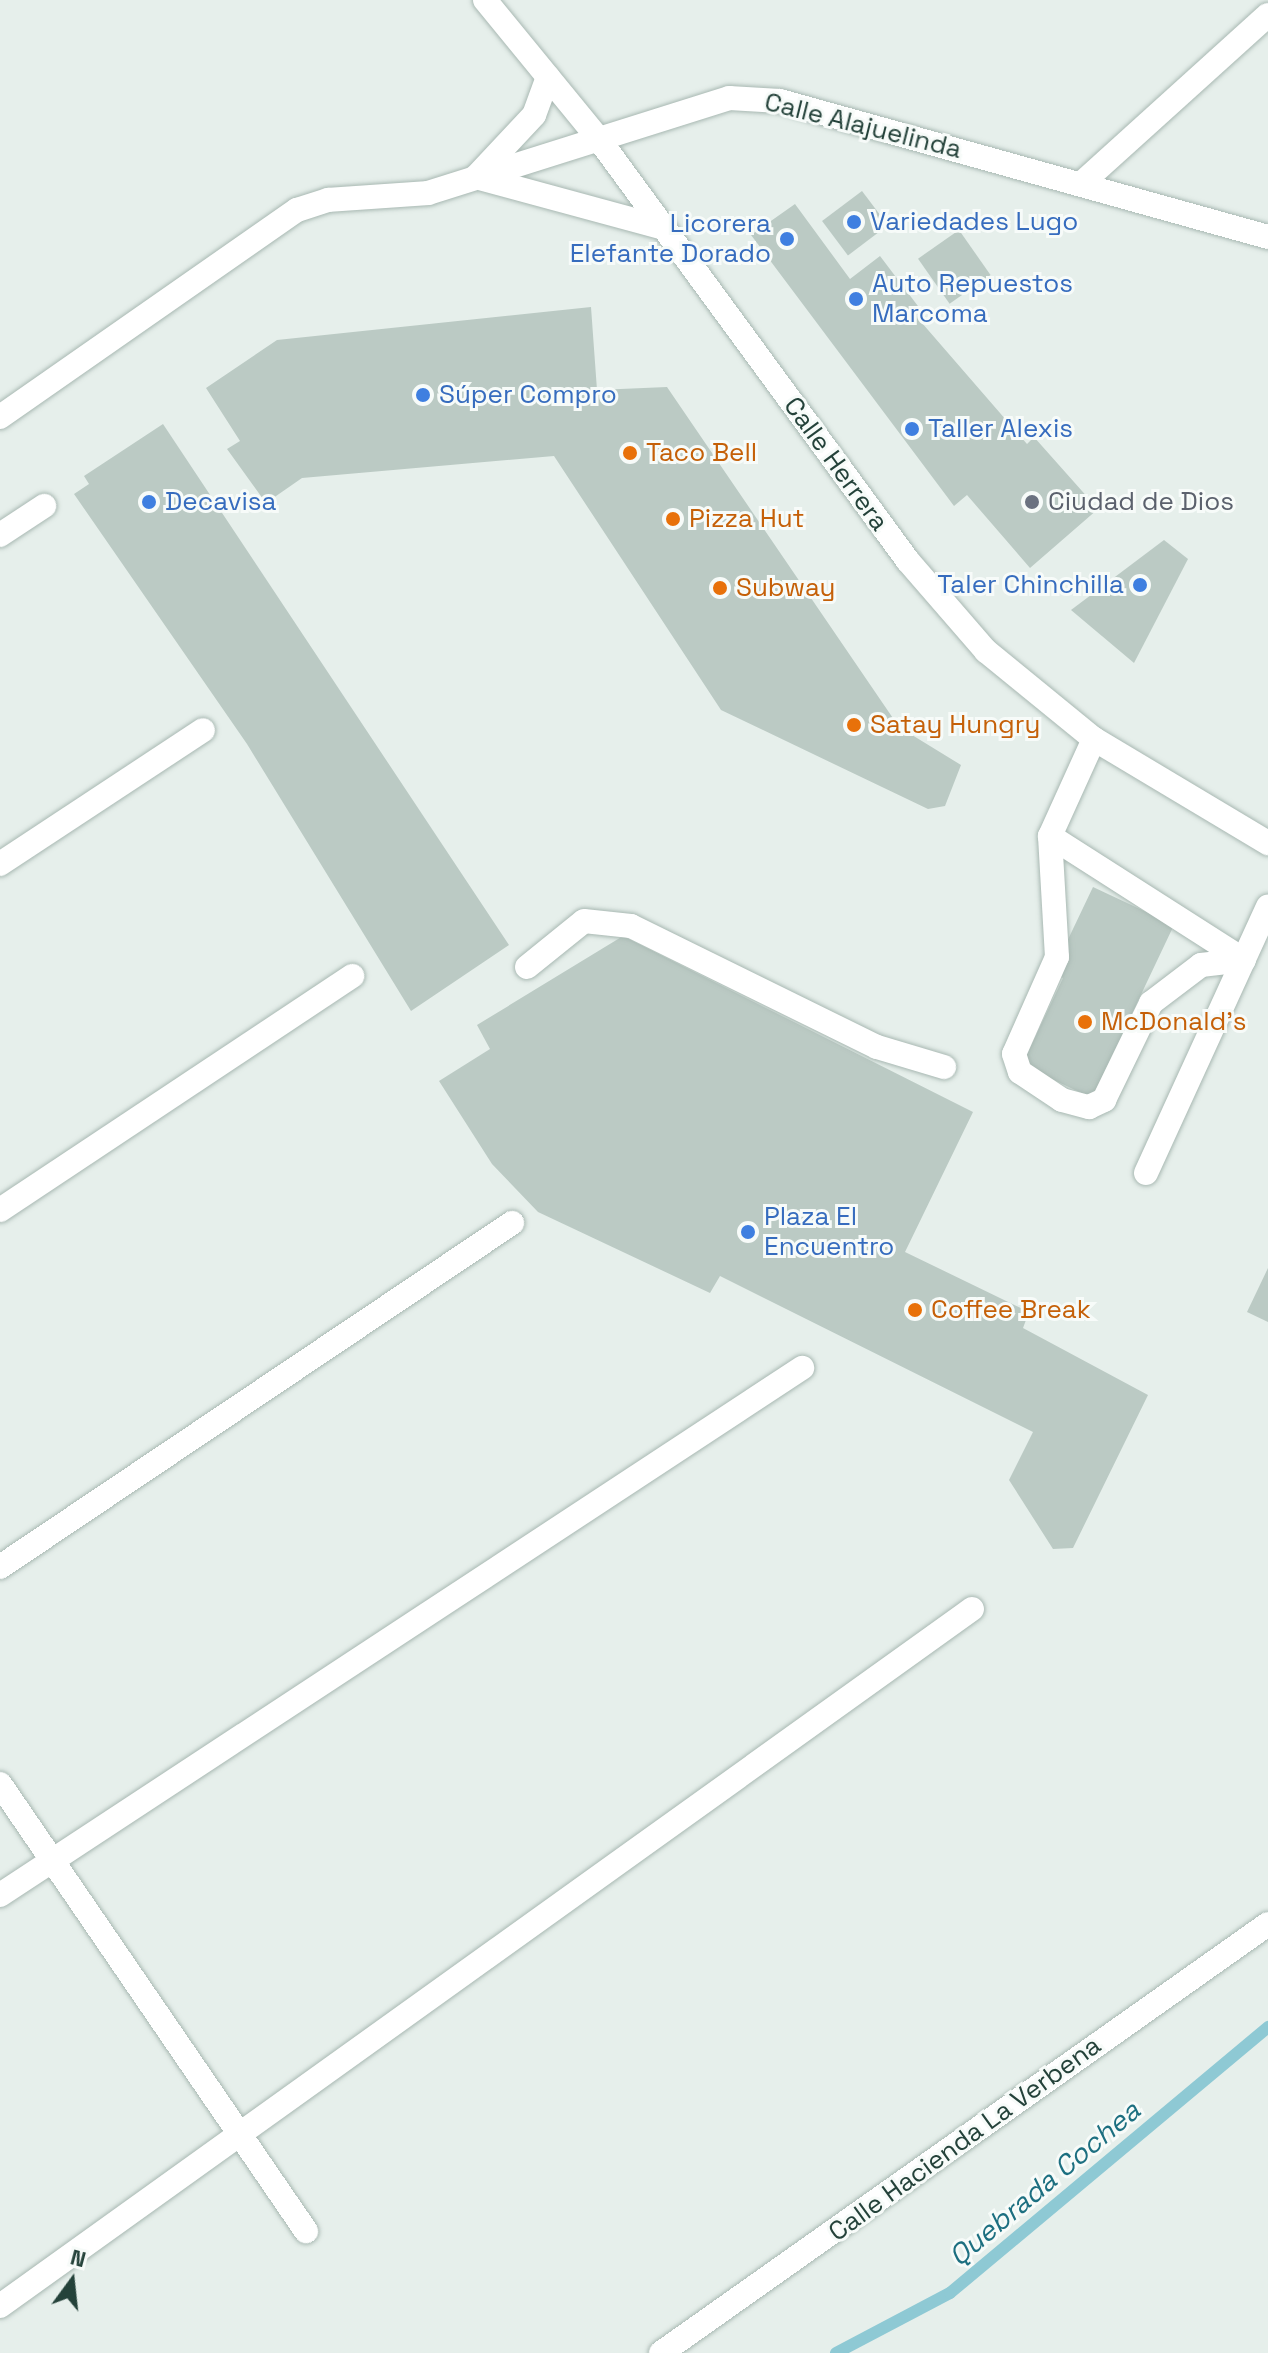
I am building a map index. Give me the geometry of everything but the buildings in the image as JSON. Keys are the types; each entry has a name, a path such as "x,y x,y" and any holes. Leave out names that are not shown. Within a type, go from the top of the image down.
{"street":[{"name":"Calle Herrera","path":"485,0 598,138 908,561 986,651 1094,739 1268,843"},
{"path":"1083,182 1268,15"},
{"path":"548,77 534,115 476,177 664,228"},
{"name":"Calle Alajuelinda","path":"0,417 297,210 328,200 407,199 729,98 780,101 1083,182 1268,237"},
{"path":"0,535 44,506"},
{"path":"0,864 203,730"},
{"path":"1094,739 1050,836 1057,957 1014,1054 1034,1085 1089,1107 1104,1100 1151,1003 1201,965 1244,960"},
{"path":"1050,836 1244,960"},
{"path":"1146,1173 1268,907"},
{"path":"527,967 584,921 631,926 877,1047 944,1067"},
{"path":"0,1210 352,976"},
{"path":"0,1567 512,1223"},
{"path":"0,1895 802,1368"},
{"path":"0,2306 972,1609"},
{"path":"0,1784 236,2137 306,2231"},
{"name":"Calle Hacienda La Verbena","path":"661,2353 1268,1924"}],"waterway":[{"name":"Quebrada Cochea","path":"836,2353 950,2293 1268,2027"}],"place":[{"name":"Variedades Lugo","path":"854,222"},
{"name":"Licorera Elefante Dorado","path":"787,239"},
{"name":"Auto Repuestos Marcoma","path":"856,299"},
{"name":"Súper Compro","path":"423,395"},
{"name":"Taller Alexis","path":"912,429"},
{"name":"Taco Bell","path":"630,453"},
{"name":"Decavisa","path":"149,502"},
{"name":"Ciudad de Dios","path":"1032,502"},
{"name":"Pizza Hut","path":"673,519"},
{"name":"Taler Chinchilla","path":"1140,585"},
{"name":"Subway","path":"720,588"},
{"name":"Satay Hungry","path":"854,725"},
{"name":"McDonald's","path":"1085,1022"},
{"name":"Plaza El Encuentro","path":"748,1232"},
{"name":"Coffee Break","path":"915,1310"}]}
